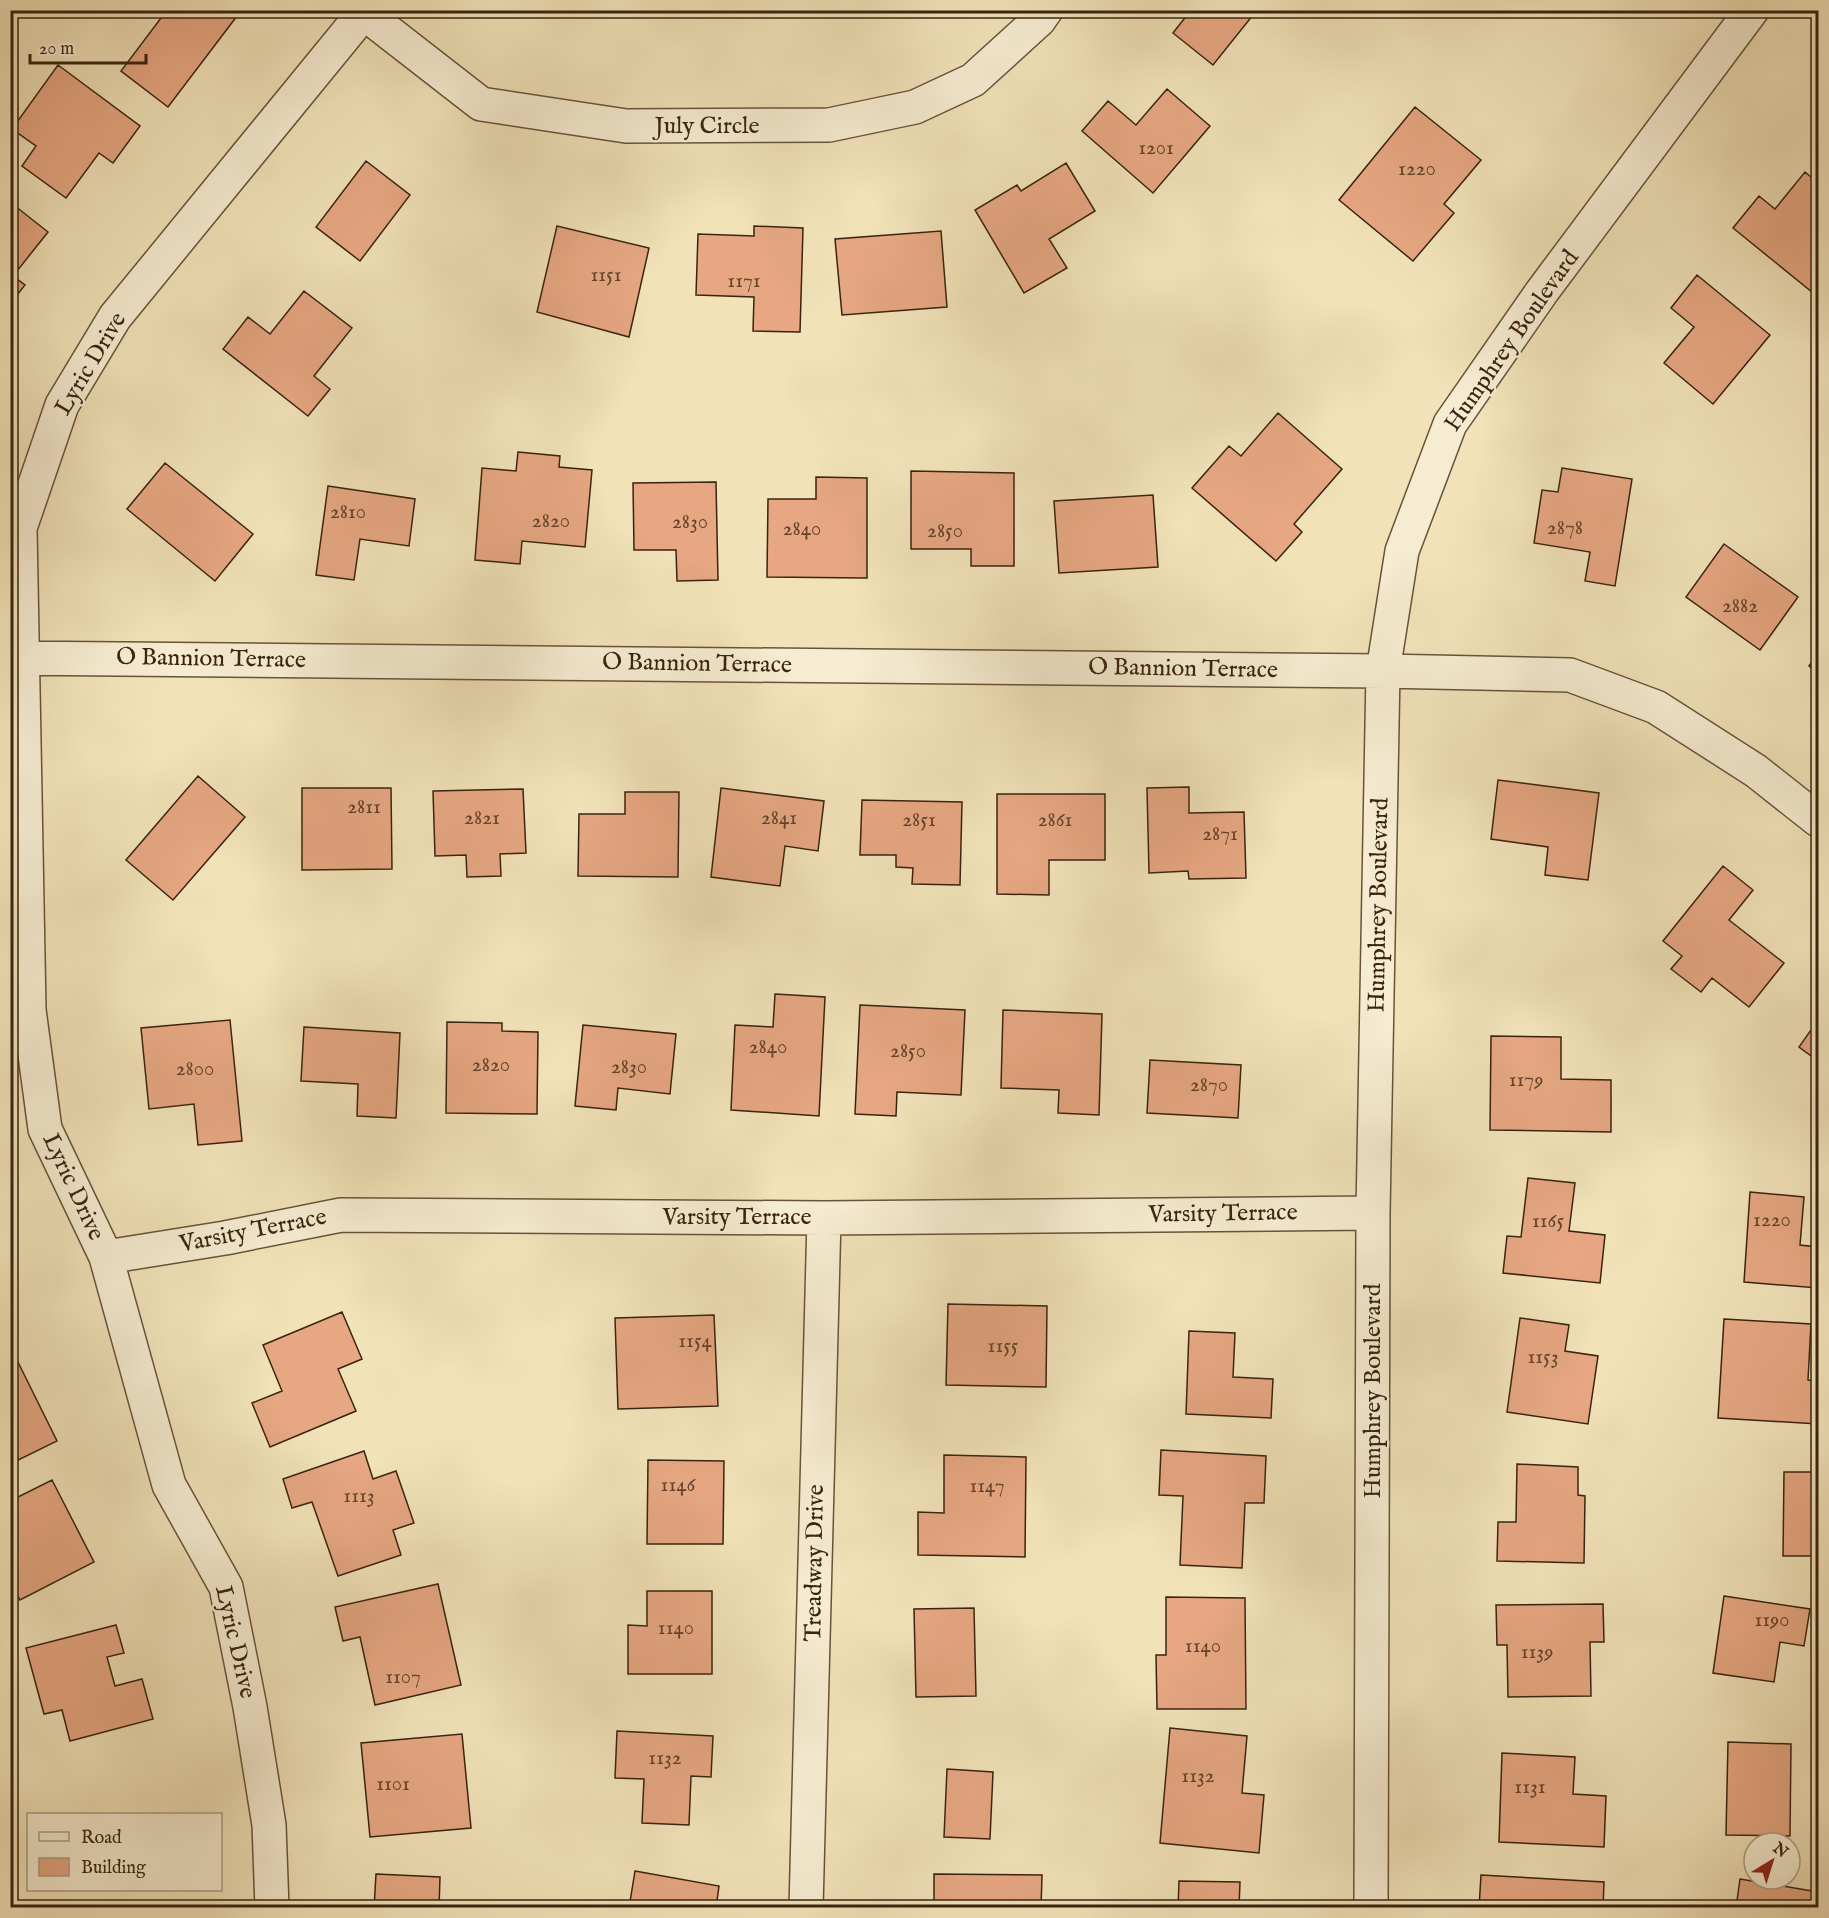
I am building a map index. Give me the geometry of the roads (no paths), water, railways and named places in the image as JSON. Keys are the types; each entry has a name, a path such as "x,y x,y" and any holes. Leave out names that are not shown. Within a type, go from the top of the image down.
{"street":[{"name":"July Circle","path":"365,12 481,104 626,126 829,125 915,107 972,80 1039,20 1046,10"},
{"name":"Humphrey Boulevard","path":"1371,1908 1373,1213 1383,670 1402,551 1450,424 1541,293 1752,10"},
{"name":"Lyric Drive","path":"272,1908 269,1825 250,1707 226,1587 169,1485 106,1257 45,1130 29,1011 17,658 20,528 62,405 116,317 365,12"},
{"name":"O Bannion Terrace","path":"17,658 1383,670 1570,675 1656,707 1756,771 1818,820"},
{"name":"Varsity Terrace","path":"106,1257 225,1238 342,1215 824,1218 1373,1213"},
{"name":"Treadway Drive","path":"806,1908 824,1218"}]}
